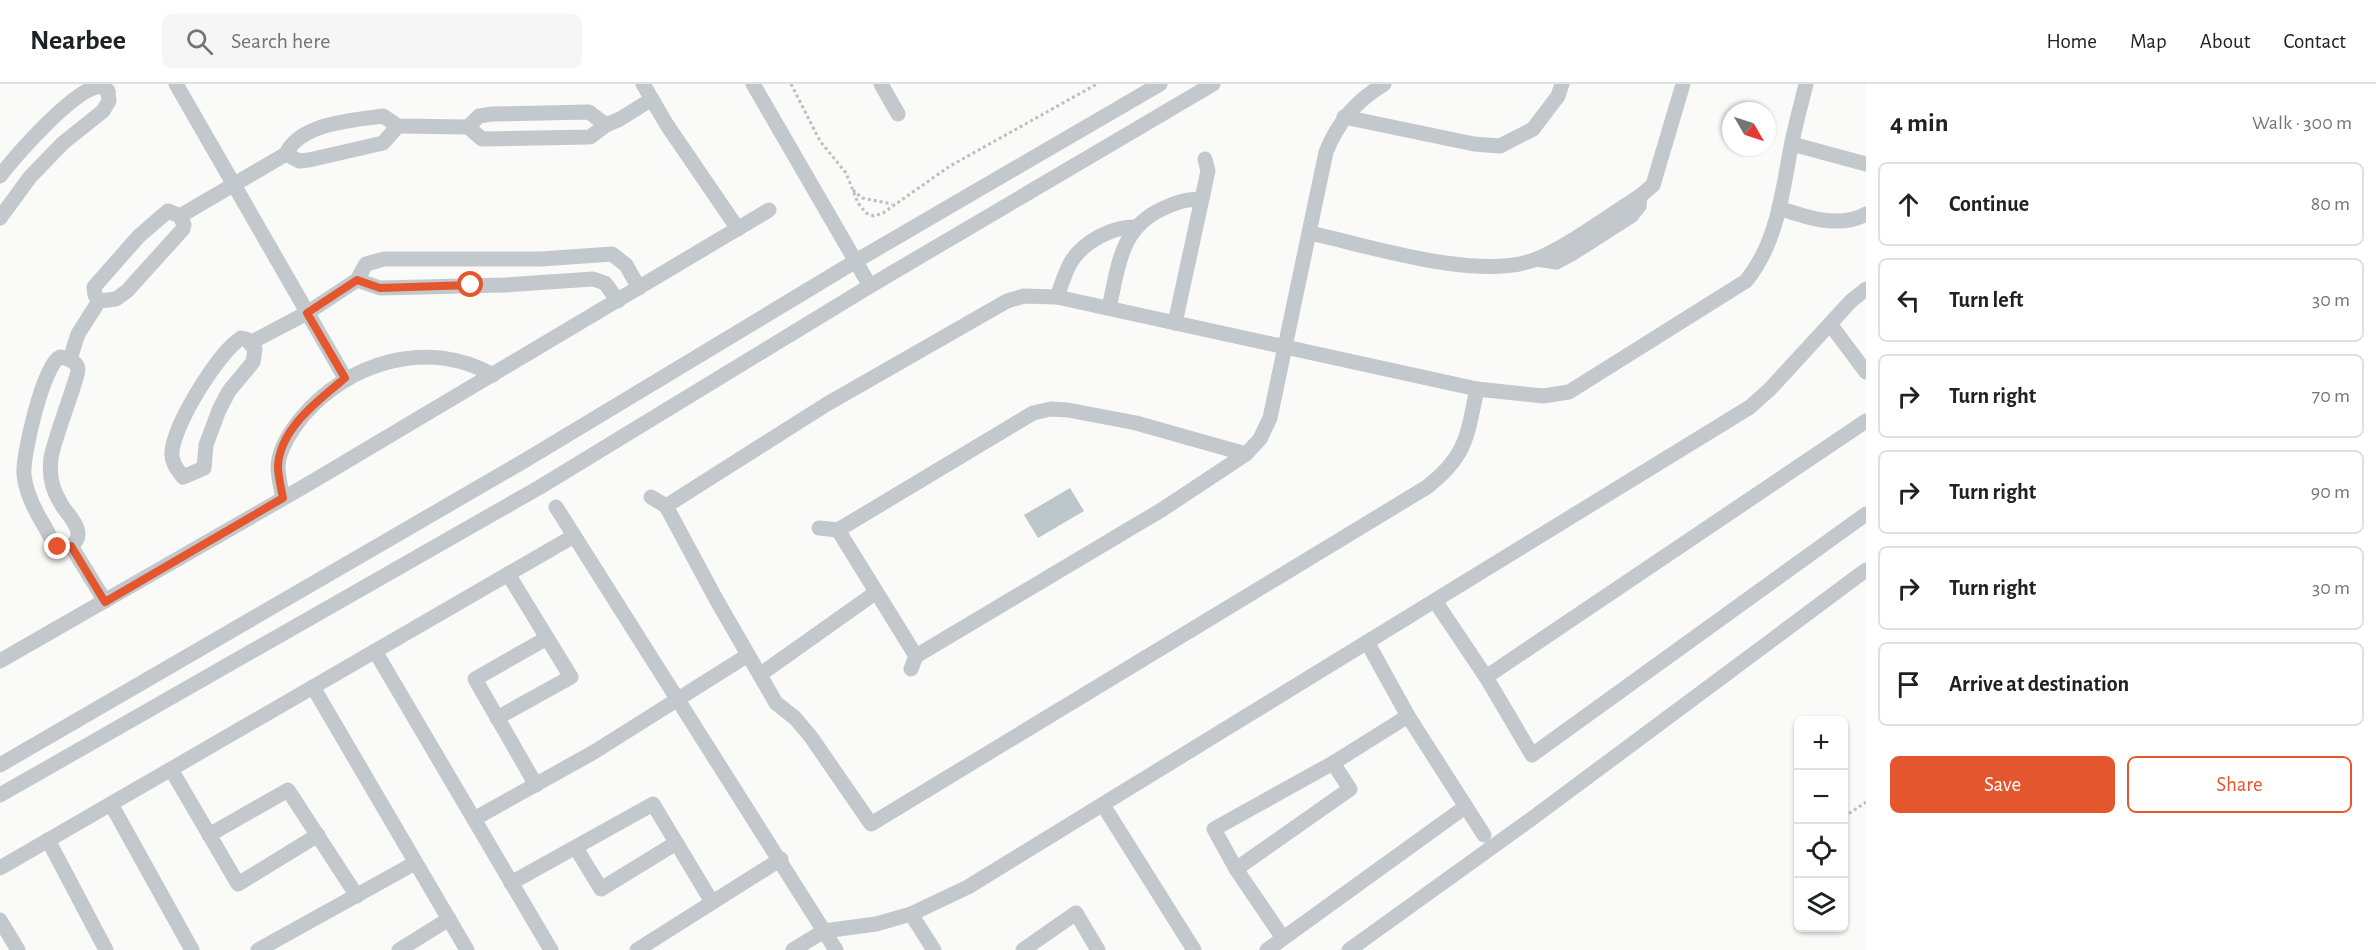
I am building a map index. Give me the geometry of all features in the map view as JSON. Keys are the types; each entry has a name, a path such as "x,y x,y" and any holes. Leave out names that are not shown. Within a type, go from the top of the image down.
{"street":[{"path":"176,84 345,378"},
{"path":"643,84 738,229"},
{"path":"753,84 870,286"},
{"path":"881,84 898,114"},
{"path":"0,765 524,461 856,261 1160,84"},
{"path":"0,795 540,487 870,286 1213,84"},
{"path":"838,530 913,662 1163,509 1246,454 1260,440 1270,418 1287,346 1326,152 1333,133 1358,102 1384,84"},
{"path":"1344,117 1474,144 1500,146 1533,129 1558,96 1562,84"},
{"path":"1310,233 1463,267 1496,268 1538,259 1640,196 1656,178 1683,84"},
{"path":"666,506 828,404 1007,301 1023,296 1057,297 1477,389 1543,396 1569,393 1746,281 1768,249 1806,84"},
{"path":"0,176 37,134 69,105 94,87 114,87 103,111 63,143 30,177 0,218"},
{"path":"180,216 286,154 294,141 325,128 383,116 398,126 468,127 482,139 574,139 590,137 651,99"},
{"path":"468,127 480,116 492,114 589,112 606,125"},
{"path":"286,154 299,161 309,160 383,143 398,126"},
{"path":"1792,144 1866,164"},
{"path":"1175,323 1208,171 1205,159"},
{"path":"1109,308 1123,250 1135,227 1147,216 1183,199 1202,199"},
{"path":"1779,208 1817,220 1858,218 1866,214"},
{"path":"0,661 493,375 769,210"},
{"path":"168,211 180,216 184,225 183,229 127,291 116,299 99,301 94,287 139,236 168,211"},
{"path":"1057,297 1072,261 1085,246 1123,226 1135,227"},
{"path":"250,343 307,313 357,280 366,264 384,259 541,259 612,254 626,265 639,288"},
{"path":"357,280 380,288 505,285 593,279 605,283 618,301"},
{"path":"793,950 824,931 876,924 911,914 968,888 1750,407 1866,289"},
{"path":"70,359 78,334 99,301"},
{"path":"1830,324 1866,372"},
{"path":"242,338 250,343 255,349 255,357 229,391 219,410 206,445 204,468 183,477 174,465 172,451 194,397 236,342 242,338"},
{"path":"60,357 70,359 77,365 78,372 51,457 50,477 58,500 77,528 78,539 71,546 62,547 55,543 36,512 27,492 24,473 25,451 53,360 60,357"},
{"path":"283,498 278,465 284,444 307,411 345,378 369,368 418,357 460,361 493,375"},
{"path":"651,497 666,506 776,703 795,718 811,737 871,824 1427,487 1448,471 1464,447 1477,389"},
{"path":"819,528 838,530 1033,413 1051,409 1136,423 1246,454"},
{"path":"1486,677 1866,422"},
{"path":"556,507 676,700 781,859 836,950"},
{"path":"1435,601 1486,677 1532,755 1866,514"},
{"path":"0,868 172,771 574,536"},
{"path":"71,546 105,602"},
{"path":"1349,950 1543,810 1866,570"},
{"path":"497,718 571,676 508,574"},
{"path":"760,674 875,593"},
{"path":"536,785 475,679 547,638"},
{"path":"1367,642 1408,716 1484,835"},
{"path":"375,651 551,950"},
{"path":"474,819 594,752 748,655"},
{"path":"313,687 467,950"},
{"path":"1283,938 1236,868 1214,829 1333,763 1408,716"},
{"path":"1236,868 1350,789 1333,763"},
{"path":"172,771 238,884 318,835"},
{"path":"209,835 288,790 357,896"},
{"path":"111,804 192,950"},
{"path":"511,883 653,804 712,902"},
{"path":"1103,805 1194,950"},
{"path":"1267,950 1465,807"},
{"path":"48,840 106,950"},
{"path":"576,848 601,889 676,843"},
{"path":"637,950 781,859"},
{"path":"258,950 415,863"},
{"path":"911,914 934,950"},
{"path":"1023,950 1076,914 1098,950"},
{"path":"399,950 449,919"},
{"path":"0,920 18,950"}],"path":[{"path":"791,84 820,141 846,172 858,203 866,213 874,216 950,166 1097,84"},
{"path":"853,190 862,198 892,204"},
{"path":"1848,814 1866,802"}],"shaded area":[{"path":"1070,488 1084,511 1038,538 1024,515"}],"route":[{"path":"58,547 71,546 105,602 283,498 278,465 284,444 292,429 307,411 345,378 307,313 357,280 380,288 471,285"}]}
